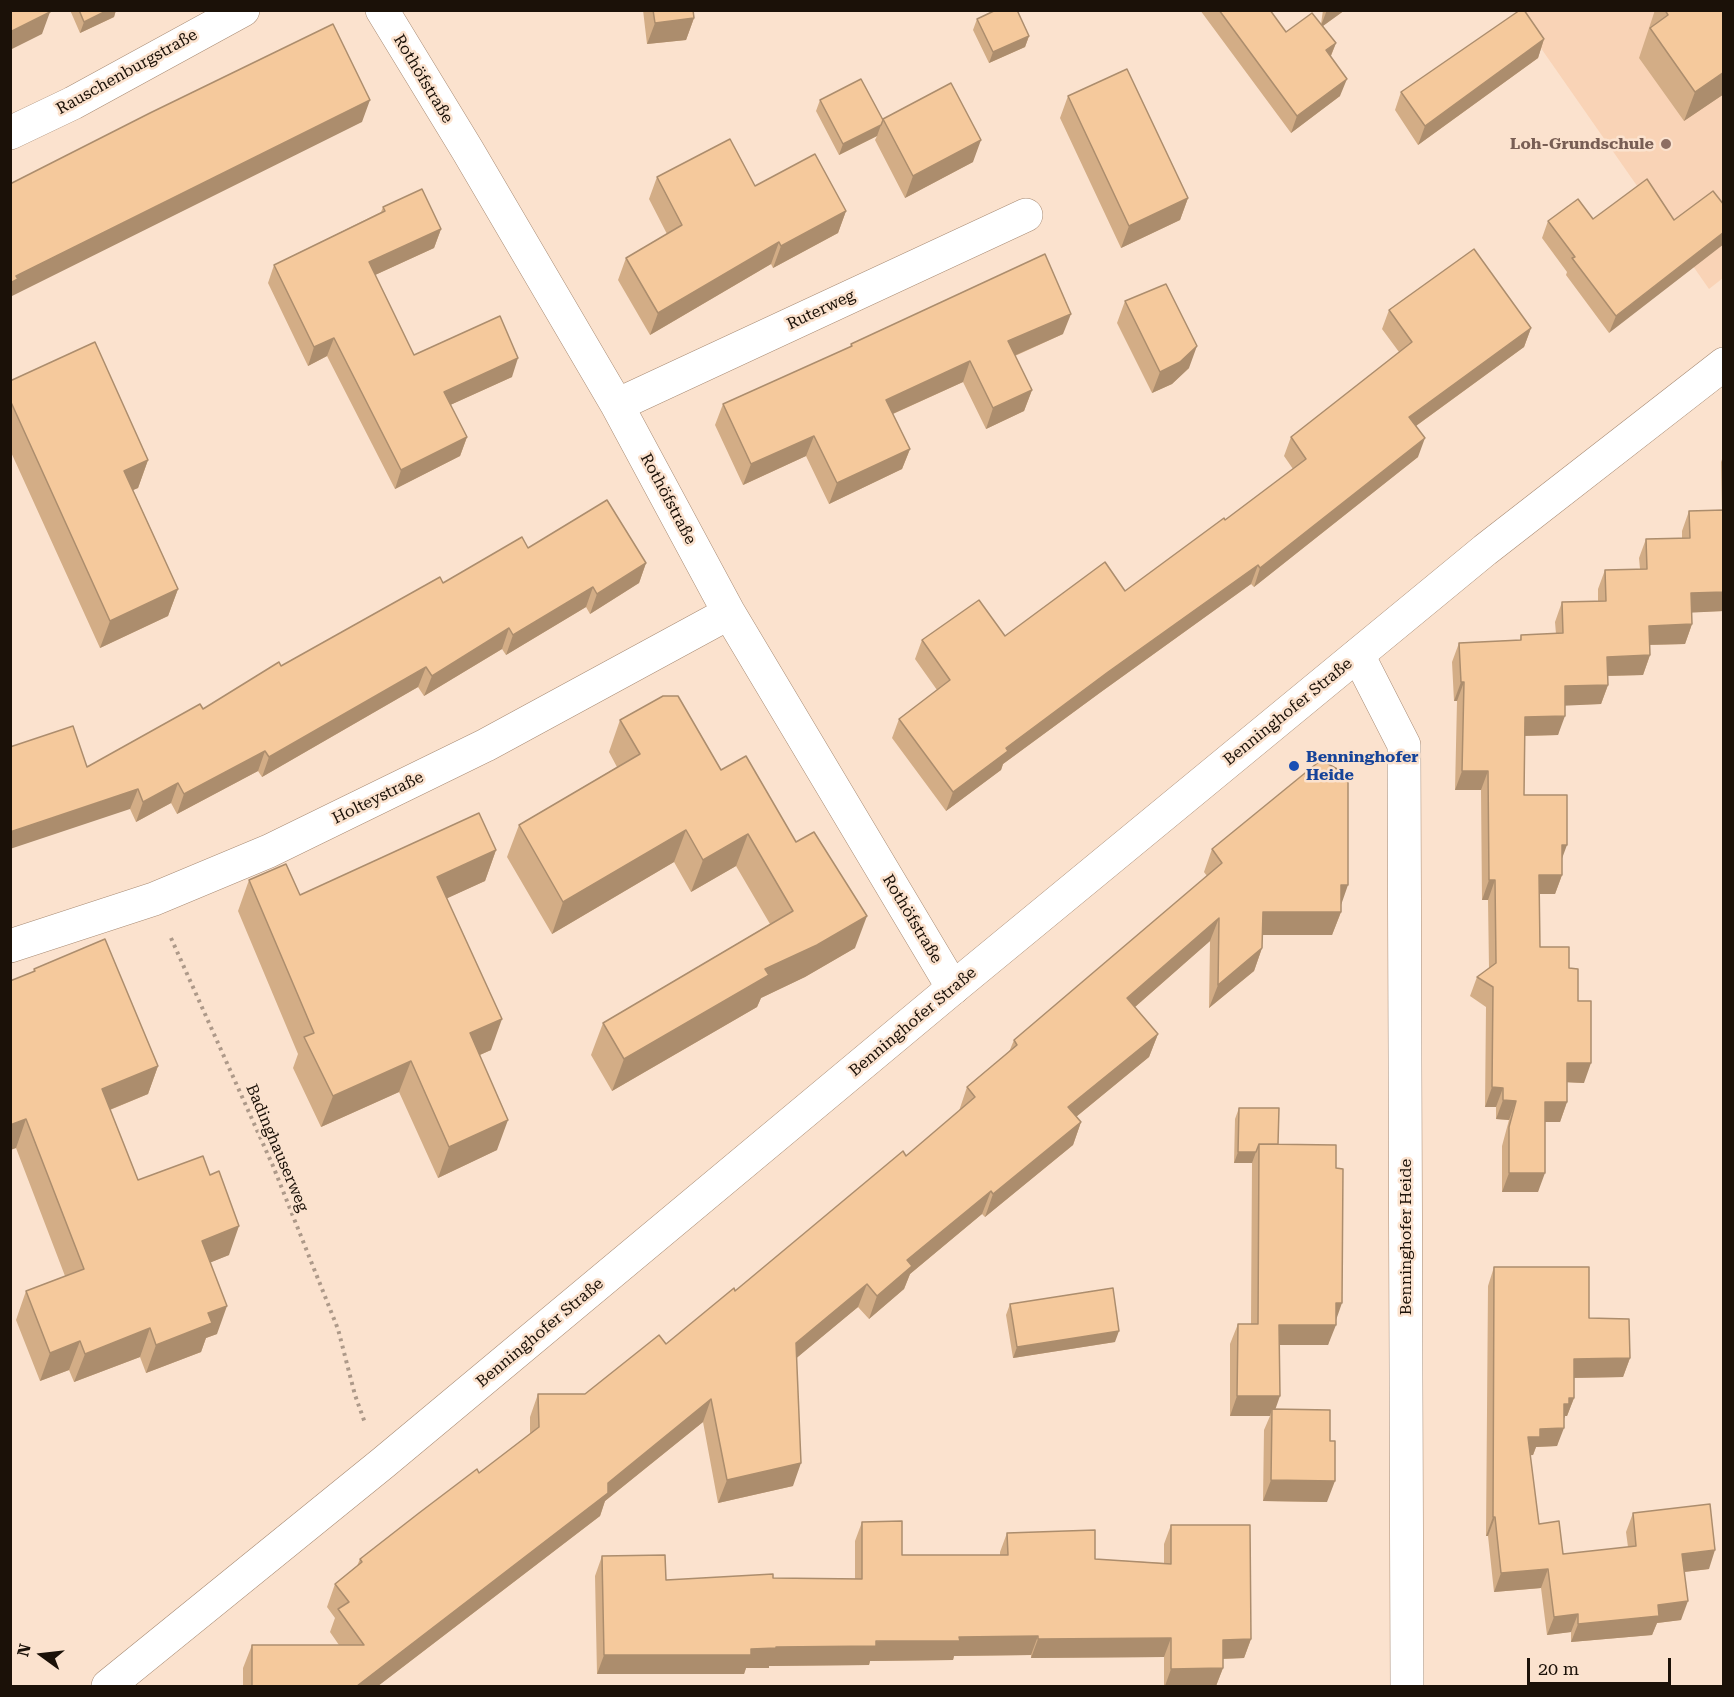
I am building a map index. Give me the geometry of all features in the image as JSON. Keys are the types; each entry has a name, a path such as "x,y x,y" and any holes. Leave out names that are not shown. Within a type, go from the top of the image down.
{"street":[{"name":"Rauschenburgstraße","path":"10,133 74,103 243,10"},
{"name":"Rothöfstraße","path":"382,10 617,405 729,613 954,987"},
{"name":"Ruterweg","path":"617,405 1026,215"},
{"name":"Benninghofer Straße","path":"108,1686 393,1456 954,987 1485,550 1724,364"},
{"name":"Holteystraße","path":"10,946 154,899 269,850 486,745 729,613"},
{"name":"Benninghofer Heide","path":"1358,655 1404,746 1407,1686"}],"path":[{"name":"Badinghauserweg","path":"154,899 273,1166 338,1329 361,1414"}],"shaded area":[{"name":"Loh-Grundschule","path":"1515,11 1723,11 1723,278 1709,289"}],"building":[{"path":"10,10 49,10 50,12 10,32"},
{"path":"79,10 108,10 84,22"},
{"path":"653,10 693,10 694,18 655,23"},
{"path":"996,10 1017,10 1029,36 993,52 977,19"},
{"path":"1219,10 1270,10 1286,32 1312,13 1336,43 1326,50 1347,79 1297,116"},
{"path":"1520,10 1524,10 1544,39 1425,126 1401,92"},
{"path":"1665,10 1724,10 1724,72 1695,92 1650,28 1668,15"},
{"path":"333,24 370,100 16,276 18,279 10,283 10,184"},
{"path":"1127,69 1188,198 1129,226 1068,96"},
{"path":"861,79 883,120 881,125 843,144 820,100"},
{"path":"951,83 981,140 913,176 883,119"},
{"path":"730,139 755,186 815,154 846,211 781,246 779,242 658,313 626,258 682,225 657,177"},
{"path":"1647,179 1674,220 1713,191 1724,205 1724,232 1616,316 1572,258 1575,257 1548,221 1578,199 1593,219"},
{"path":"422,189 441,229 369,262 414,355 500,316 518,358 444,392 467,437 401,470 334,338 314,347 274,265 385,211 383,207"},
{"path":"1474,249 1531,328 1409,417 1425,438 1260,568 1258,565 1108,672 1006,748 1008,751 953,792 899,719 950,680 922,640 979,600 1005,636 1105,562 1125,591 1306,459 1291,437 1412,342 1389,310"},
{"path":"1045,254 1071,314 1008,341 1032,390 993,408 970,361 886,400 910,449 837,483 814,436 751,464 723,404 852,346 851,344"},
{"path":"1166,284 1197,346 1180,362 1160,372 1125,301"},
{"path":"95,342 148,460 124,471 178,589 110,621 10,400 10,381"},
{"path":"607,500 646,563 597,594 593,587 513,635 509,628 432,676 426,667 269,757 265,751 184,794 178,783 143,802 138,789 10,832 10,747 73,726 87,767 200,704 203,709 279,662 281,666 440,577 443,583 522,537 528,548"},
{"path":"1724,510 1724,592 1691,593 1692,624 1649,626 1650,655 1607,657 1608,685 1565,686 1565,716 1525,717 1524,795 1567,795 1567,845 1562,845 1562,875 1539,875 1540,947 1569,947 1569,968 1578,969 1578,1001 1591,1001 1591,1063 1567,1063 1567,1102 1545,1102 1545,1173 1509,1173 1509,1127 1516,1101 1503,1100 1503,1088 1492,1087 1493,987 1477,977 1496,963 1495,880 1489,880 1488,771 1462,771 1464,682 1461,682 1459,643 1521,640 1521,635 1563,633 1562,602 1606,601 1605,570 1647,569 1646,539 1690,538 1689,511"},
{"path":"663,696 678,696 721,770 746,756 796,842 814,832 867,916 817,945 765,969 769,975 624,1059 603,1023 793,911 748,834 703,860 686,830 563,902 519,825 640,754 620,720"},
{"path":"1321,760 1348,775 1348,885 1341,885 1341,912 1263,912 1262,948 1218,985 1219,918 1127,998 1158,1034 1068,1107 1081,1122 993,1194 991,1191 907,1260 912,1266 877,1296 867,1284 796,1343 801,1463 727,1480 711,1399 608,1483 608,1493 357,1686 252,1686 252,1645 364,1645 338,1609 349,1602 335,1584 362,1562 360,1559 419,1513 477,1469 479,1473 539,1427 538,1394 585,1394 659,1335 666,1344 734,1288 735,1291 903,1151 906,1156 975,1097 967,1087 1017,1045 1014,1040 1222,863 1212,849"},
{"path":"479,813 496,850 437,877 502,1019 470,1033 508,1120 449,1147 411,1061 333,1096 304,1037 314,1033 249,880 286,864 300,895"},
{"path":"105,939 158,1066 102,1089 138,1180 203,1156 210,1175 219,1171 239,1226 202,1241 227,1306 208,1313 212,1323 156,1345 150,1328 85,1354 80,1341 50,1353 26,1291 84,1269 26,1119 10,1125 10,981"},
{"path":"1239,1108 1279,1108 1278,1144 1259,1144 1256,1152 1238,1152"},
{"path":"1259,1144 1336,1145 1336,1168 1343,1169 1342,1303 1336,1303 1336,1325 1279,1325 1280,1396 1237,1396 1238,1324 1258,1324"},
{"path":"1494,1267 1589,1267 1589,1318 1629,1319 1630,1358 1574,1359 1574,1398 1569,1398 1569,1404 1564,1404 1564,1428 1540,1429 1540,1437 1528,1437 1539,1524 1559,1521 1563,1554 1636,1546 1633,1513 1710,1504 1715,1550 1682,1554 1688,1601 1658,1605 1659,1616 1578,1624 1578,1614 1554,1617 1548,1569 1501,1573 1495,1517 1493,1517"},
{"path":"1113,1288 1119,1331 1017,1347 1010,1304"},
{"path":"1272,1409 1330,1410 1330,1441 1335,1441 1335,1481 1271,1480"},
{"path":"902,1521 902,1555 1008,1555 1007,1533 1095,1530 1095,1559 1171,1564 1171,1525 1250,1525 1251,1639 1223,1640 1223,1668 1171,1669 1171,1638 959,1637 960,1641 876,1641 876,1646 751,1649 751,1655 604,1655 602,1556 665,1555 666,1580 773,1574 773,1578 862,1579 862,1522"}],"place":[{"name":"Loh-Grundschule","path":"1666,144"},
{"name":"Benninghofer Heide","path":"1294,766"}]}
